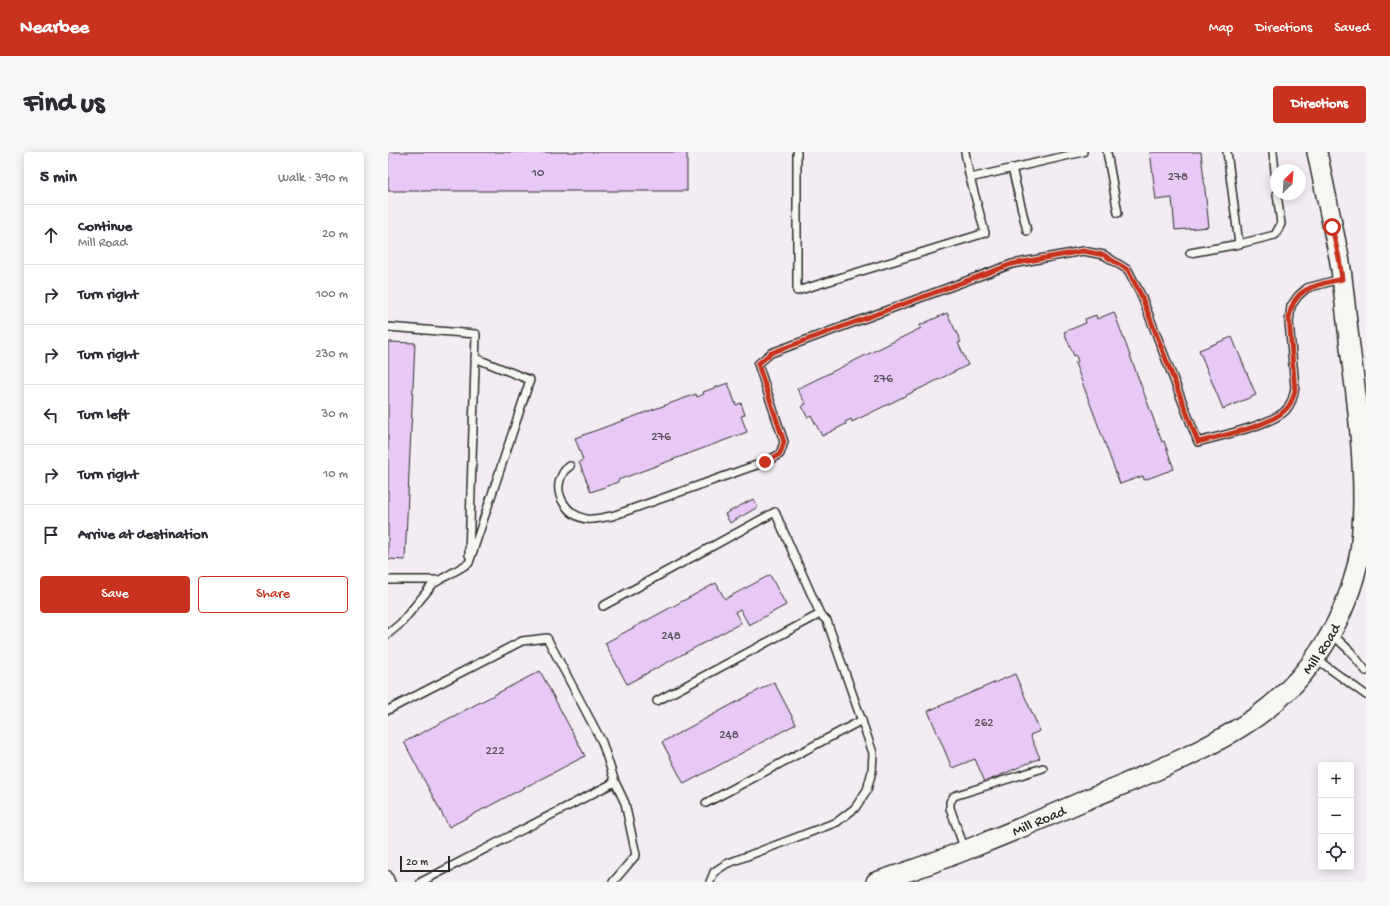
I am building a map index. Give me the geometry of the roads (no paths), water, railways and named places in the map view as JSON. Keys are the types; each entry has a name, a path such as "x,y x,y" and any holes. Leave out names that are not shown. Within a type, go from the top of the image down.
{"main road":[{"name":"Mill Road","path":"876,882 965,851 1143,776 1198,751 1226,736 1258,715 1289,688 1315,658 1331,633 1344,608 1352,585 1361,550 1365,514 1365,476 1339,258 1317,152"}],"lane":[{"path":"797,152 797,291 985,233 964,152"},
{"path":"970,178 1083,152"},
{"path":"1107,152 1118,212"},
{"path":"1227,152 1239,244"},
{"path":"1273,152 1274,164"},
{"path":"1012,168 1027,231"},
{"path":"1190,253 1239,244 1275,235 1281,224 1278,200"},
{"path":"570,466 562,475 558,489 568,509 574,515 588,519 612,516 765,462 780,454 784,442 758,364 771,353 1012,264 1083,251 1104,255 1128,270 1141,295 1198,442 1249,428 1276,417 1285,410 1293,398 1295,387 1289,318 1291,306 1298,296 1307,288 1342,279"},
{"path":"388,327 476,334 469,563"},
{"path":"388,634 401,623 433,584 469,563 530,380 475,358"},
{"path":"603,606 775,512 820,614 827,621 873,753 872,771 867,790 855,808 837,822 726,864 714,872 710,882"},
{"path":"388,580 438,580"},
{"path":"657,701 820,614"},
{"path":"1331,633 1350,651 1366,670"},
{"path":"388,710 522,641 548,638 602,742 614,782 625,803 636,855 613,882"},
{"path":"1315,658 1366,695"},
{"path":"706,803 862,720"},
{"path":"965,851 950,808 950,802 954,796 1043,768"},
{"path":"422,882 614,782"},
{"path":"388,875 391,882"}]}
